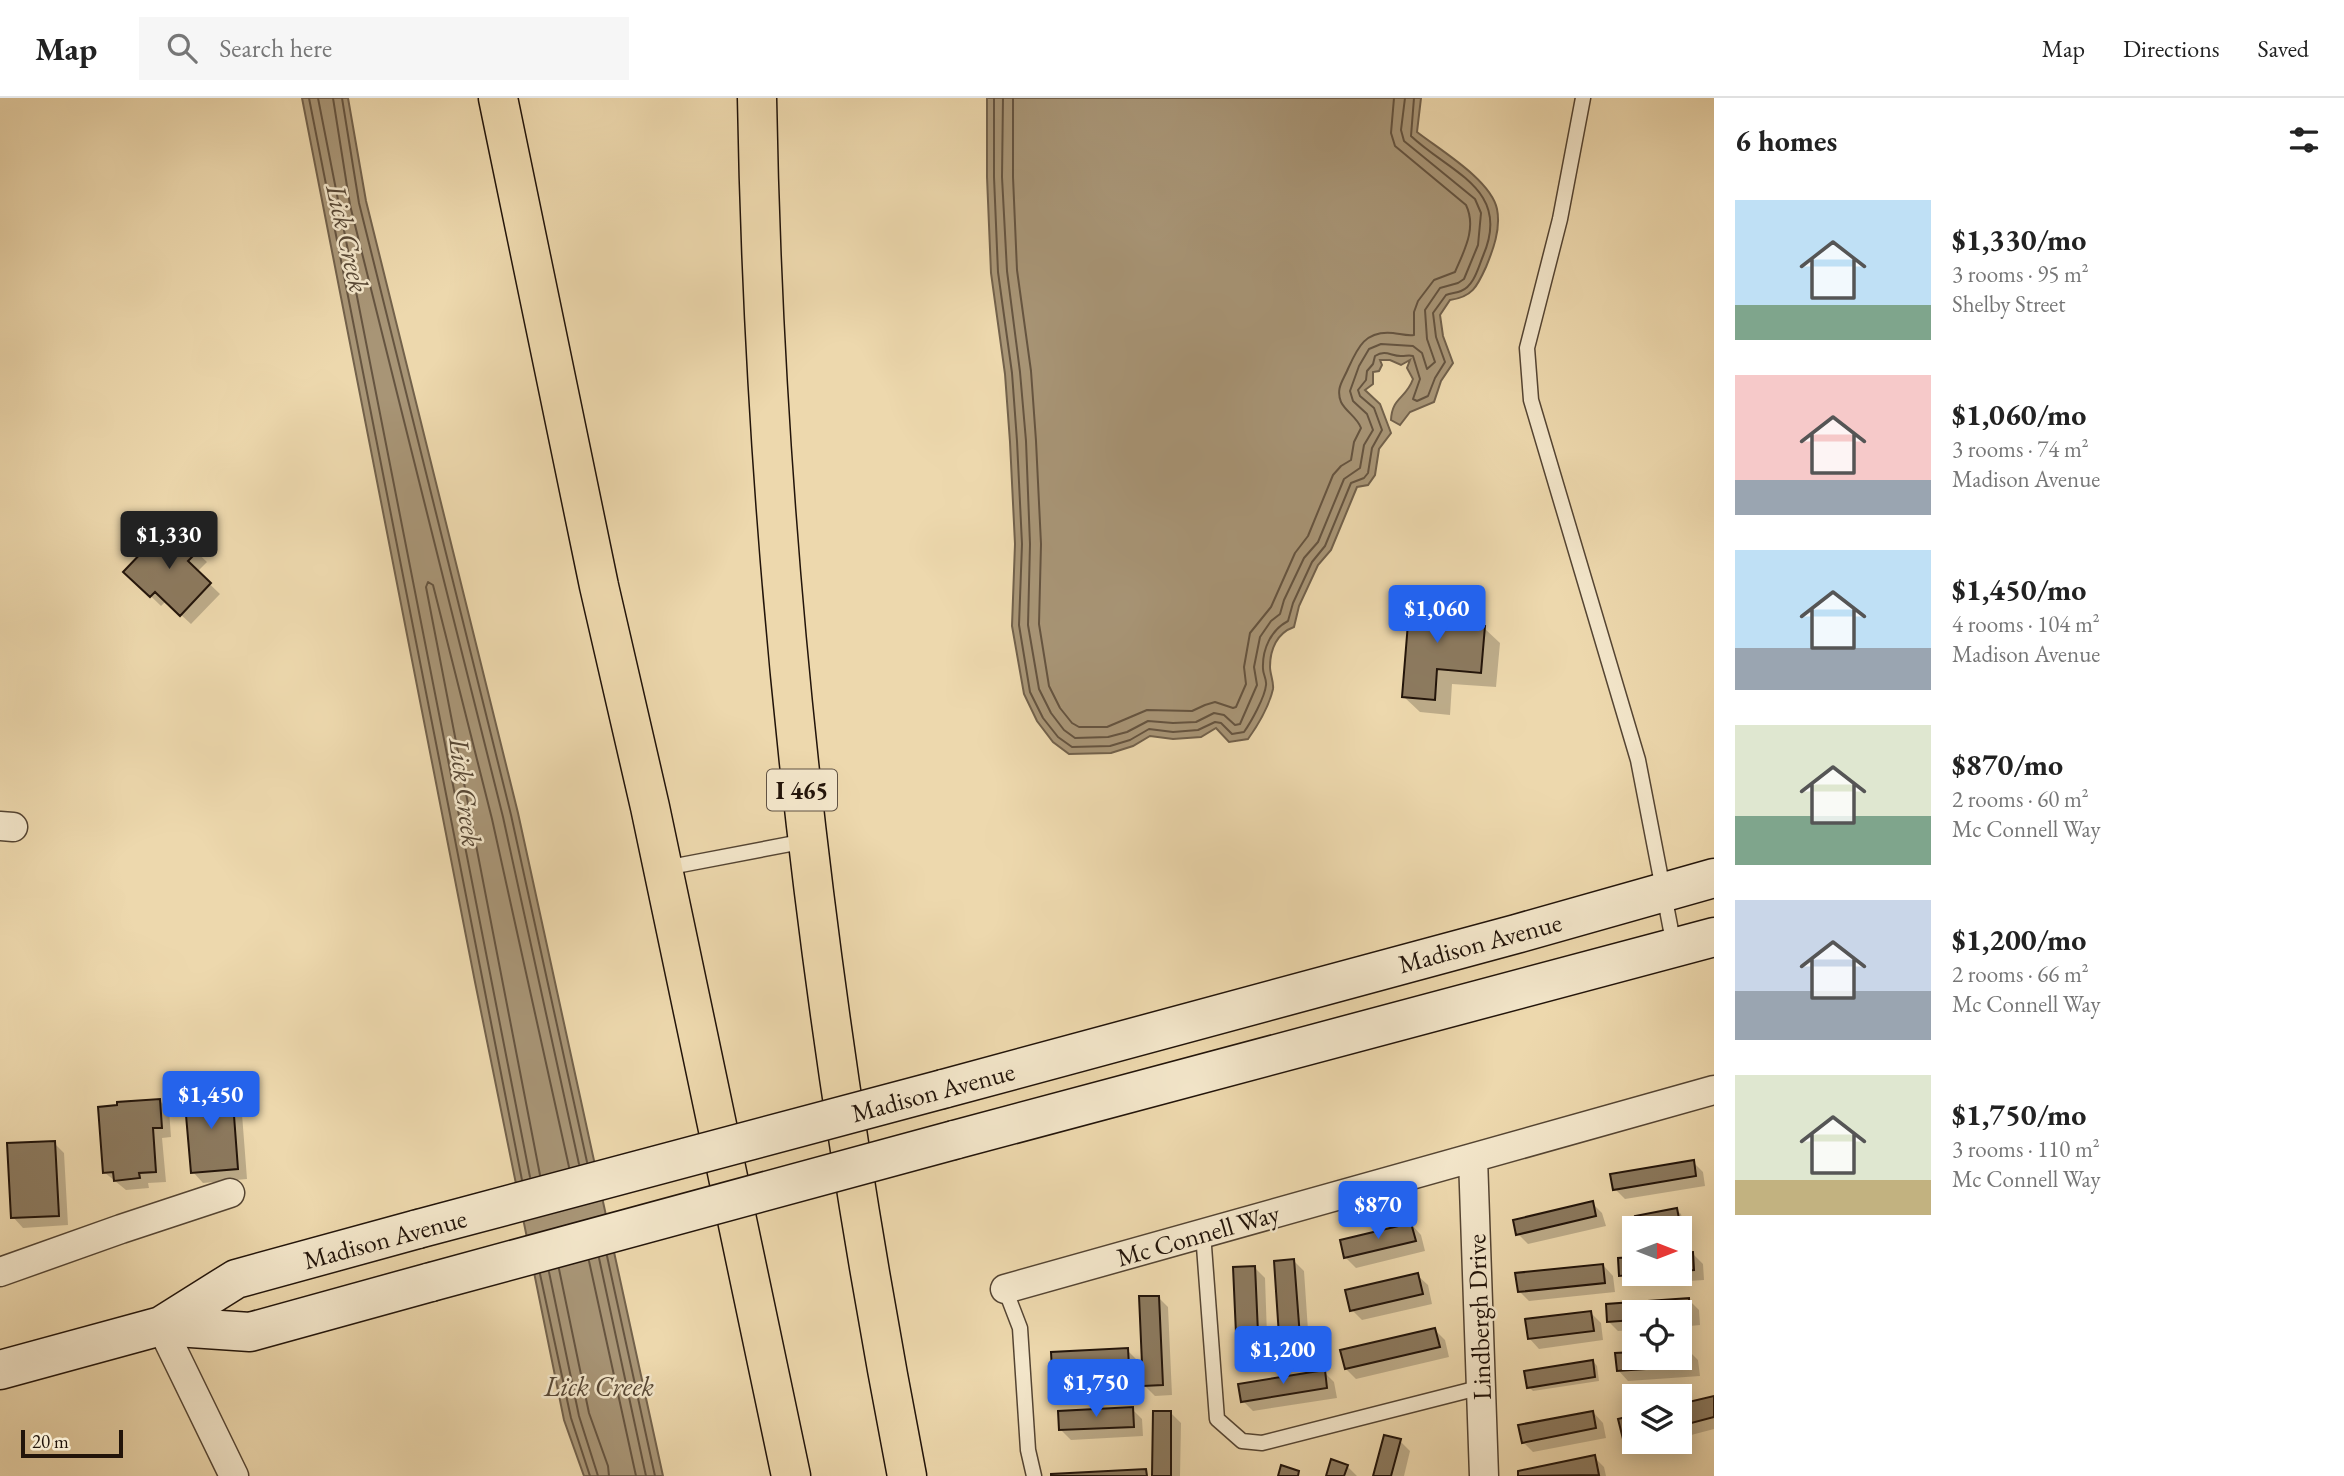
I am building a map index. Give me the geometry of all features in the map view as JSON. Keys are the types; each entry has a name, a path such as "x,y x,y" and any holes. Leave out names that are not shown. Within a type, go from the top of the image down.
{"highway":[{"path":"498,98 599,586 663,868 791,1476"},
{"name":"I 465","path":"757,98 762,270 771,421 790,665 808,841 845,1125 907,1476"}],"main road":[{"name":"Madison Avenue","path":"0,1370 161,1326 236,1279 1714,878"},
{"name":"Madison Avenue","path":"161,1326 250,1332 1714,937"}],"street":[{"name":"Mc Connell Way","path":"1005,1289 1714,1090"},
{"name":"Lindbergh Drive","path":"1473,1158 1484,1476"},
{"path":"0,1272 230,1193"},
{"path":"161,1326 234,1476"}],"lane":[{"path":"1583,98 1560,219 1527,348 1531,400 1638,760 1675,948"},
{"path":"663,868 808,841"},
{"path":"1203,1233 1217,1419 1242,1441 1262,1443 1482,1387"},
{"path":"1005,1289 1020,1328 1027,1450 1034,1476"}],"water":[{"name":"Lick Creek","path":"302,98 348,98 366,201 518,813 663,1476 584,1476 564,1420 475,982"},
{"path":"987,98 1421,98 1417,132 1463,166 1493,198 1498,224 1486,267 1473,290 1450,300 1440,315 1443,336 1453,363 1441,381 1434,402 1410,412 1400,425 1391,420 1392,412 1413,379 1407,368 1410,360 1401,365 1390,360 1380,360 1382,365 1379,371 1373,372 1373,384 1365,390 1380,404 1391,433 1379,449 1375,475 1368,485 1357,487 1331,550 1318,565 1299,606 1294,627 1283,633 1273,648 1270,660 1273,686 1271,695 1263,715 1248,739 1229,742 1216,728 1201,737 1173,739 1150,736 1133,746 1111,753 1069,754 1053,742 1037,721 1024,694 1012,626 1015,544 1005,374 991,273"}],"building":[{"path":"169,524 198,551 188,561 211,583 180,616 155,592 150,597 123,572"},
{"path":"1414,592 1452,595 1450,624 1485,626 1481,673 1437,669 1435,700 1402,697 1408,623 1402,622 1403,609 1412,610"},
{"path":"232,1089 238,1169 191,1173 184,1092"},
{"path":"160,1099 162,1128 153,1128 156,1172 139,1173 140,1178 114,1181 113,1172 103,1173 98,1107 117,1105 117,1102"},
{"path":"55,1141 59,1216 11,1218 7,1143"},
{"path":"1694,1160 1696,1176 1613,1190 1610,1174"},
{"path":"1593,1201 1596,1216 1516,1235 1513,1220"},
{"path":"1677,1208 1678,1216 1635,1216"},
{"path":"1411,1223 1416,1241 1344,1258 1340,1240"},
{"path":"1618,1258 1622,1258 1622,1276 1619,1276"},
{"path":"1294,1259 1301,1350 1280,1351 1274,1261"},
{"path":"1603,1264 1605,1283 1518,1292 1515,1273"},
{"path":"1255,1266 1259,1355 1237,1356 1233,1267"},
{"path":"1418,1273 1423,1294 1350,1311 1345,1290"},
{"path":"1139,1296 1159,1296 1163,1385 1143,1386"},
{"path":"1622,1303 1622,1321 1607,1322 1606,1304"},
{"path":"1591,1311 1594,1331 1528,1339 1525,1319"},
{"path":"1435,1328 1440,1347 1345,1369 1340,1350"},
{"path":"1128,1348 1129,1367 1052,1371 1051,1352"},
{"path":"1615,1353 1622,1353 1622,1370 1632,1370 1617,1371"},
{"path":"1593,1360 1595,1377 1527,1388 1524,1371"},
{"path":"1325,1370 1327,1388 1241,1402 1238,1384"},
{"path":"1714,1396 1714,1417 1692,1423 1692,1401"},
{"path":"1133,1407 1134,1427 1059,1430 1058,1411"},
{"path":"1153,1411 1171,1411 1171,1476 1152,1476"},
{"path":"1593,1411 1596,1428 1522,1443 1518,1425"},
{"path":"1622,1418 1622,1435 1618,1419"},
{"path":"1384,1435 1401,1439 1391,1476 1373,1476"},
{"path":"1595,1455 1599,1475 1518,1476 1518,1471"},
{"path":"1331,1459 1348,1465 1344,1476 1326,1476"},
{"path":"1281,1465 1299,1471 1298,1476 1278,1476"},
{"path":"1146,1469 1147,1476 1051,1476 1051,1474"}]}
